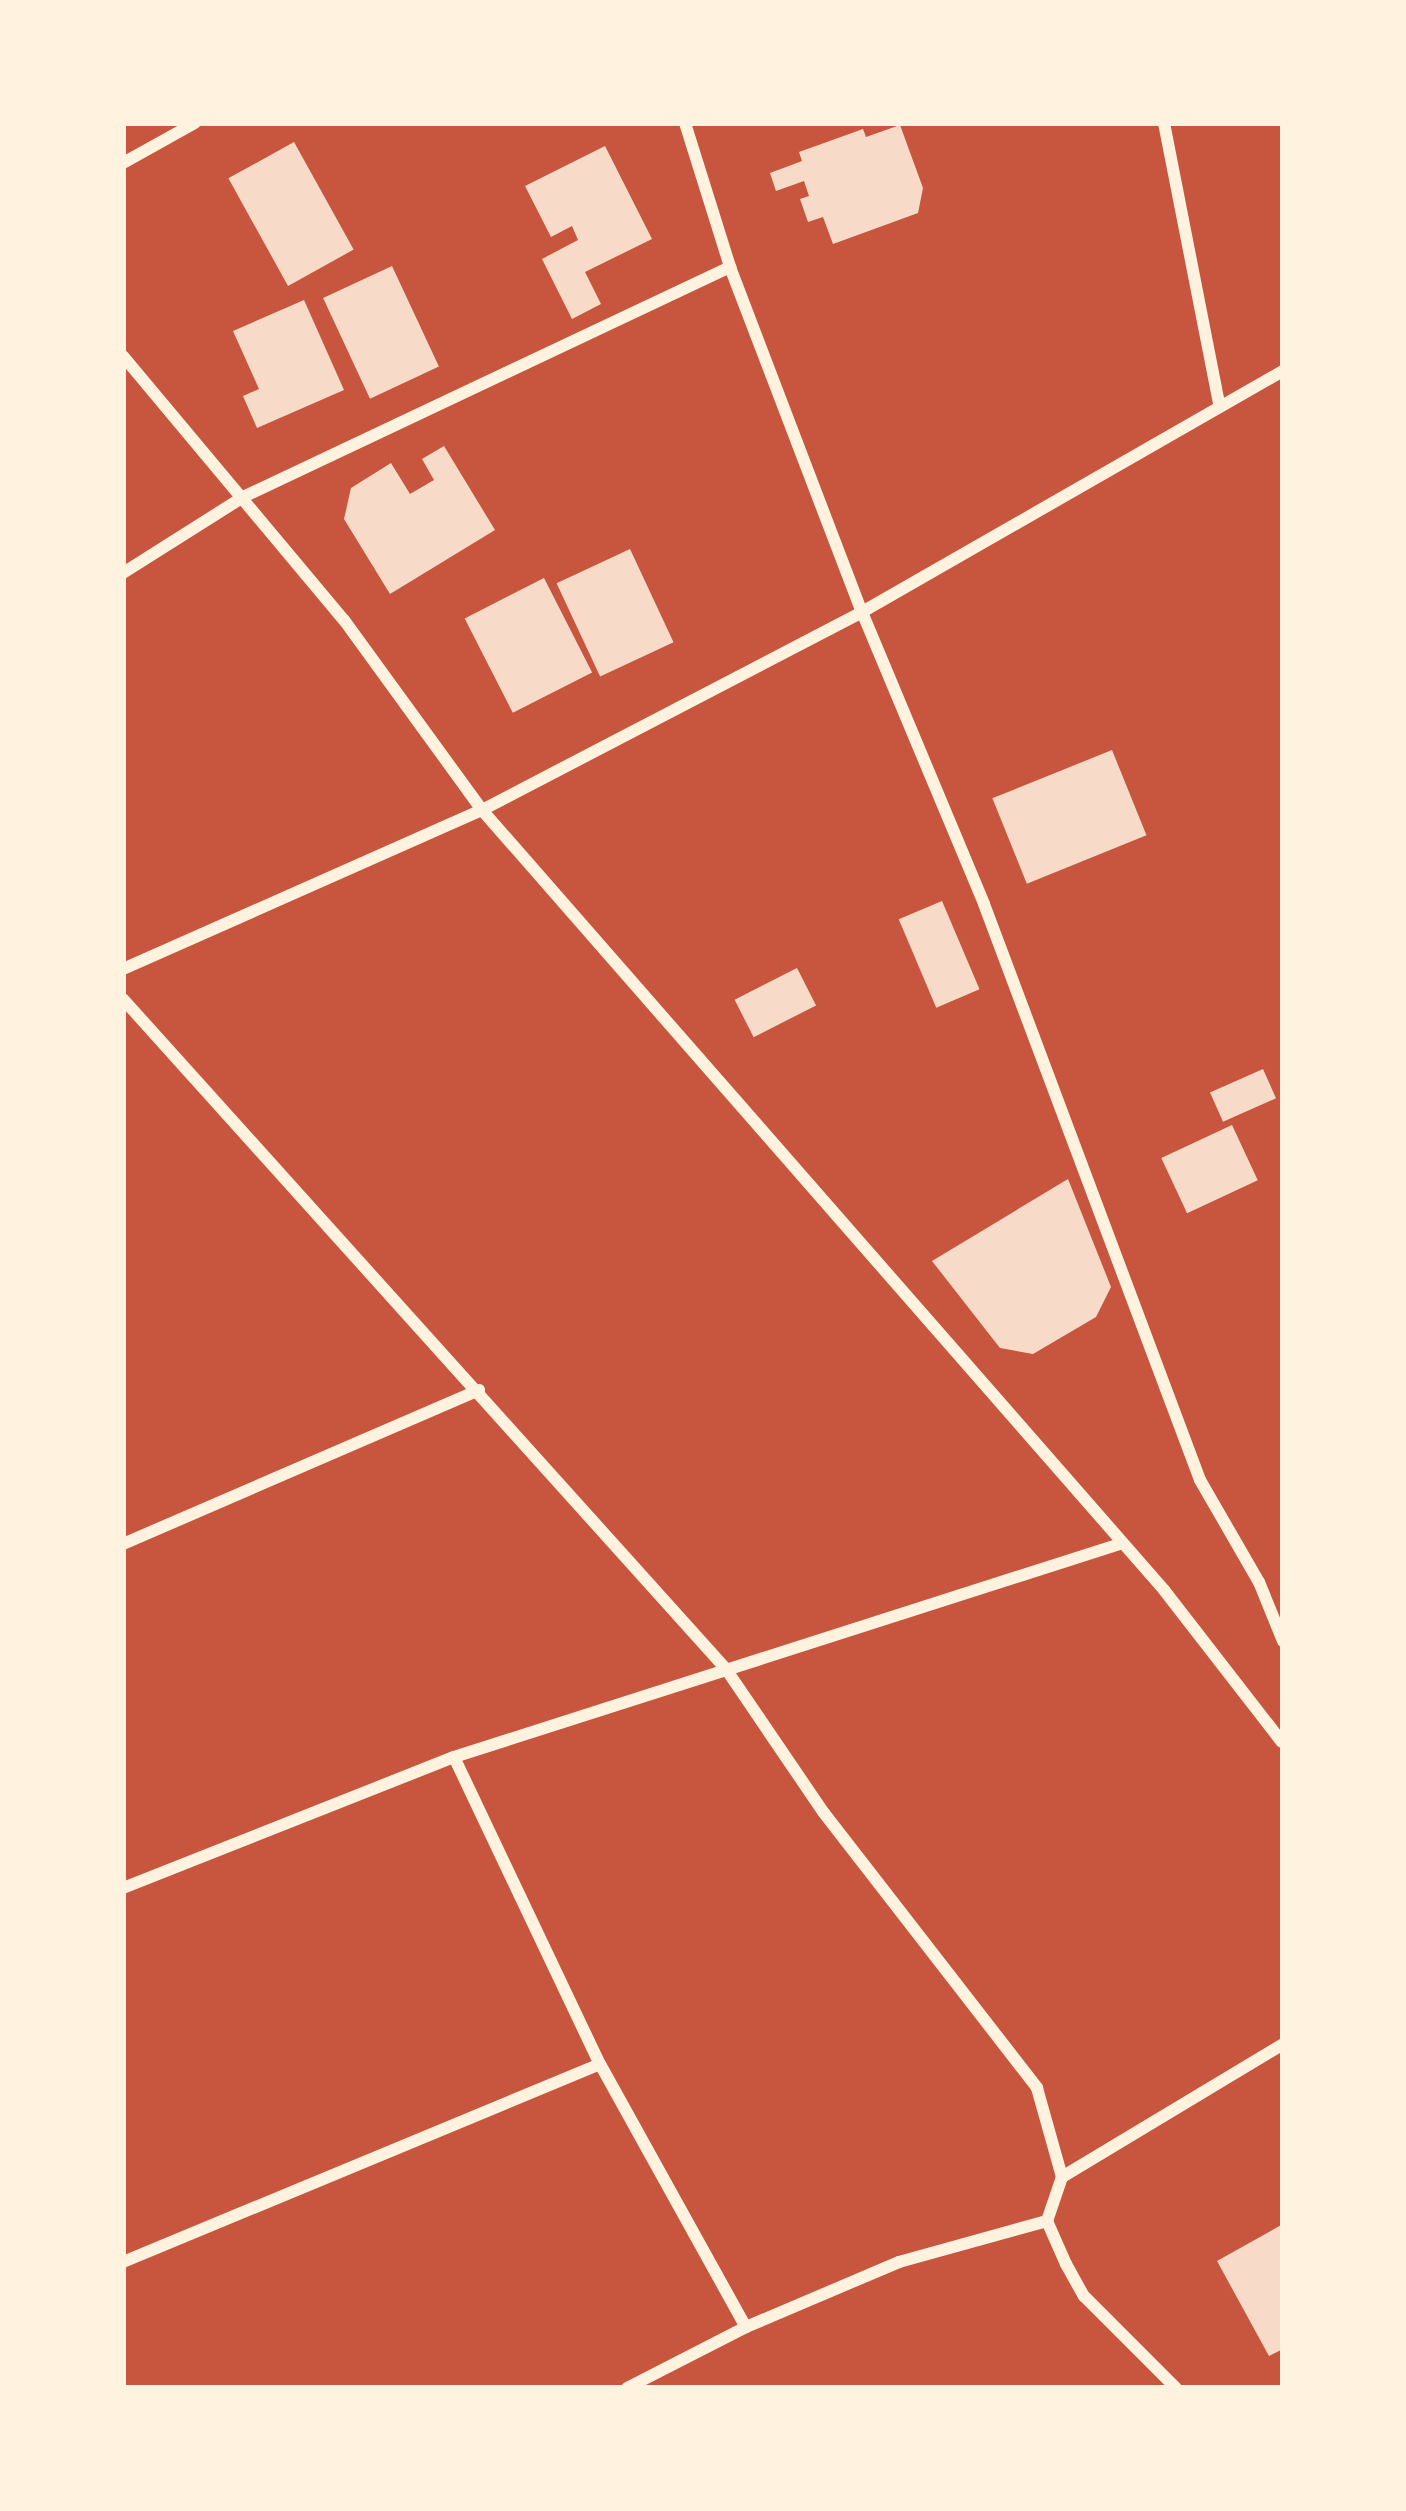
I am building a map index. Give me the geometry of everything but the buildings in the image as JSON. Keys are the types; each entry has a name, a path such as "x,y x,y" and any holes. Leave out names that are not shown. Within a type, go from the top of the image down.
{"street":[{"path":"123,163 195,123"},
{"path":"685,123 730,268 862,612 984,904 1200,1480 1259,1582 1283,1641"},
{"path":"1164,123 1219,404"},
{"path":"123,573 243,497 730,268"},
{"path":"123,356 344,620 482,810 1123,1543 1282,1743"},
{"path":"123,969 482,810 862,612 1283,371"},
{"path":"123,999 726,1669 824,1813 1037,2087 1062,2177 1047,2221 1084,2296 1175,2388"},
{"path":"123,1544 479,1390"},
{"path":"123,1888 454,1757 1123,1543"},
{"path":"1282,1743 1283,1727"},
{"path":"454,1757 600,2064 746,2327"},
{"path":"1062,2177 1283,2044"},
{"path":"123,2262 600,2064"},
{"path":"627,2388 746,2327 899,2262 1047,2221"}]}
